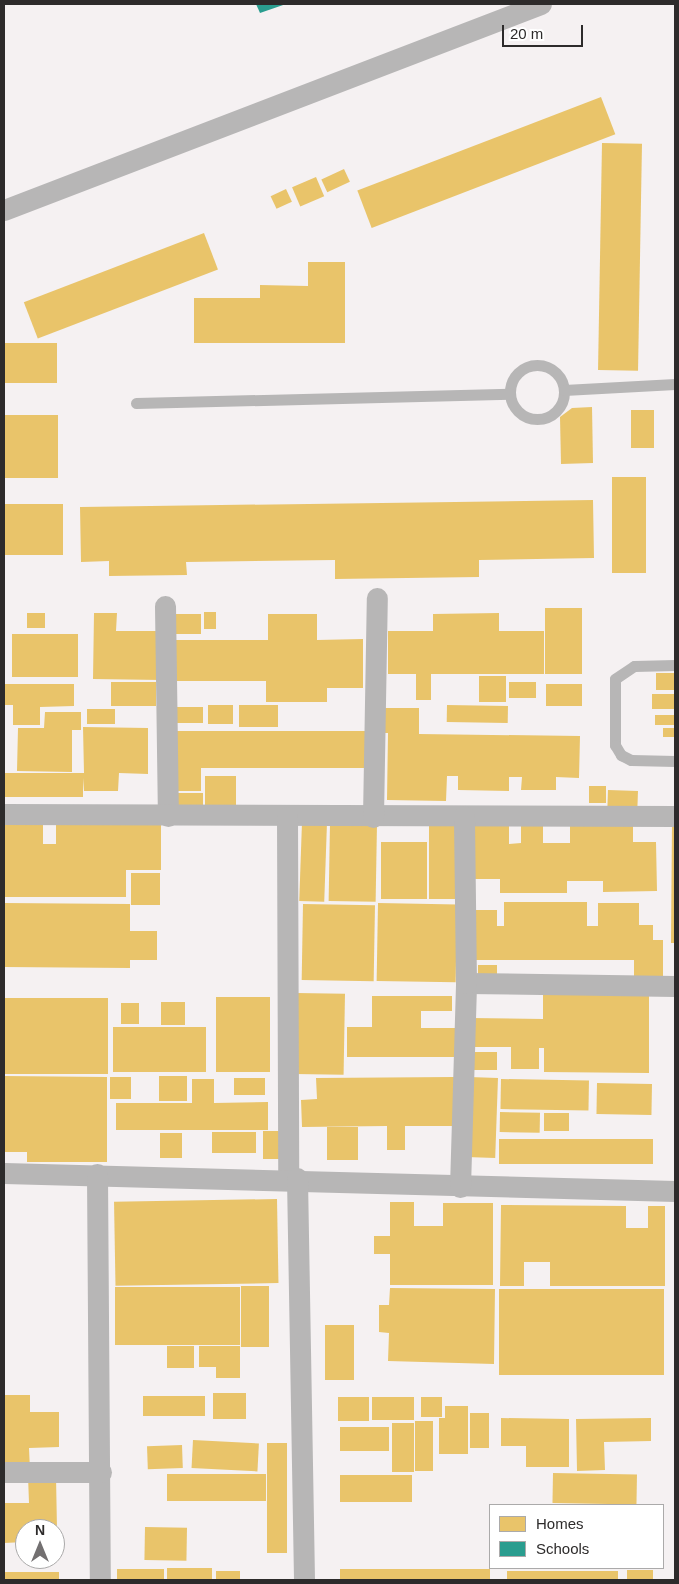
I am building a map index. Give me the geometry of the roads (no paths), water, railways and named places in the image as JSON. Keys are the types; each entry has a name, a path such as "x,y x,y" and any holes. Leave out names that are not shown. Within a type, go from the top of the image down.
{"street":[{"path":"4,210 541,4"},
{"path":"373,817 378,598"},
{"path":"165,606 168,816"},
{"path":"4,814 287,817 675,816"},
{"path":"460,1187 466,983 464,816"},
{"path":"287,817 292,1179 304,1580"},
{"path":"466,983 675,986"},
{"path":"4,1173 292,1179 460,1187 675,1191"},
{"path":"97,1174 100,1580"},
{"path":"4,1472 100,1472"}],"lane":[{"path":"531,366 549,368 564,390 559,408 535,419 518,410 510,394 515,376 531,366"},
{"path":"564,390 675,384"},
{"path":"136,403 510,394"},
{"path":"675,665 634,666 615,679 615,745 621,755 631,760 675,761"}]}
